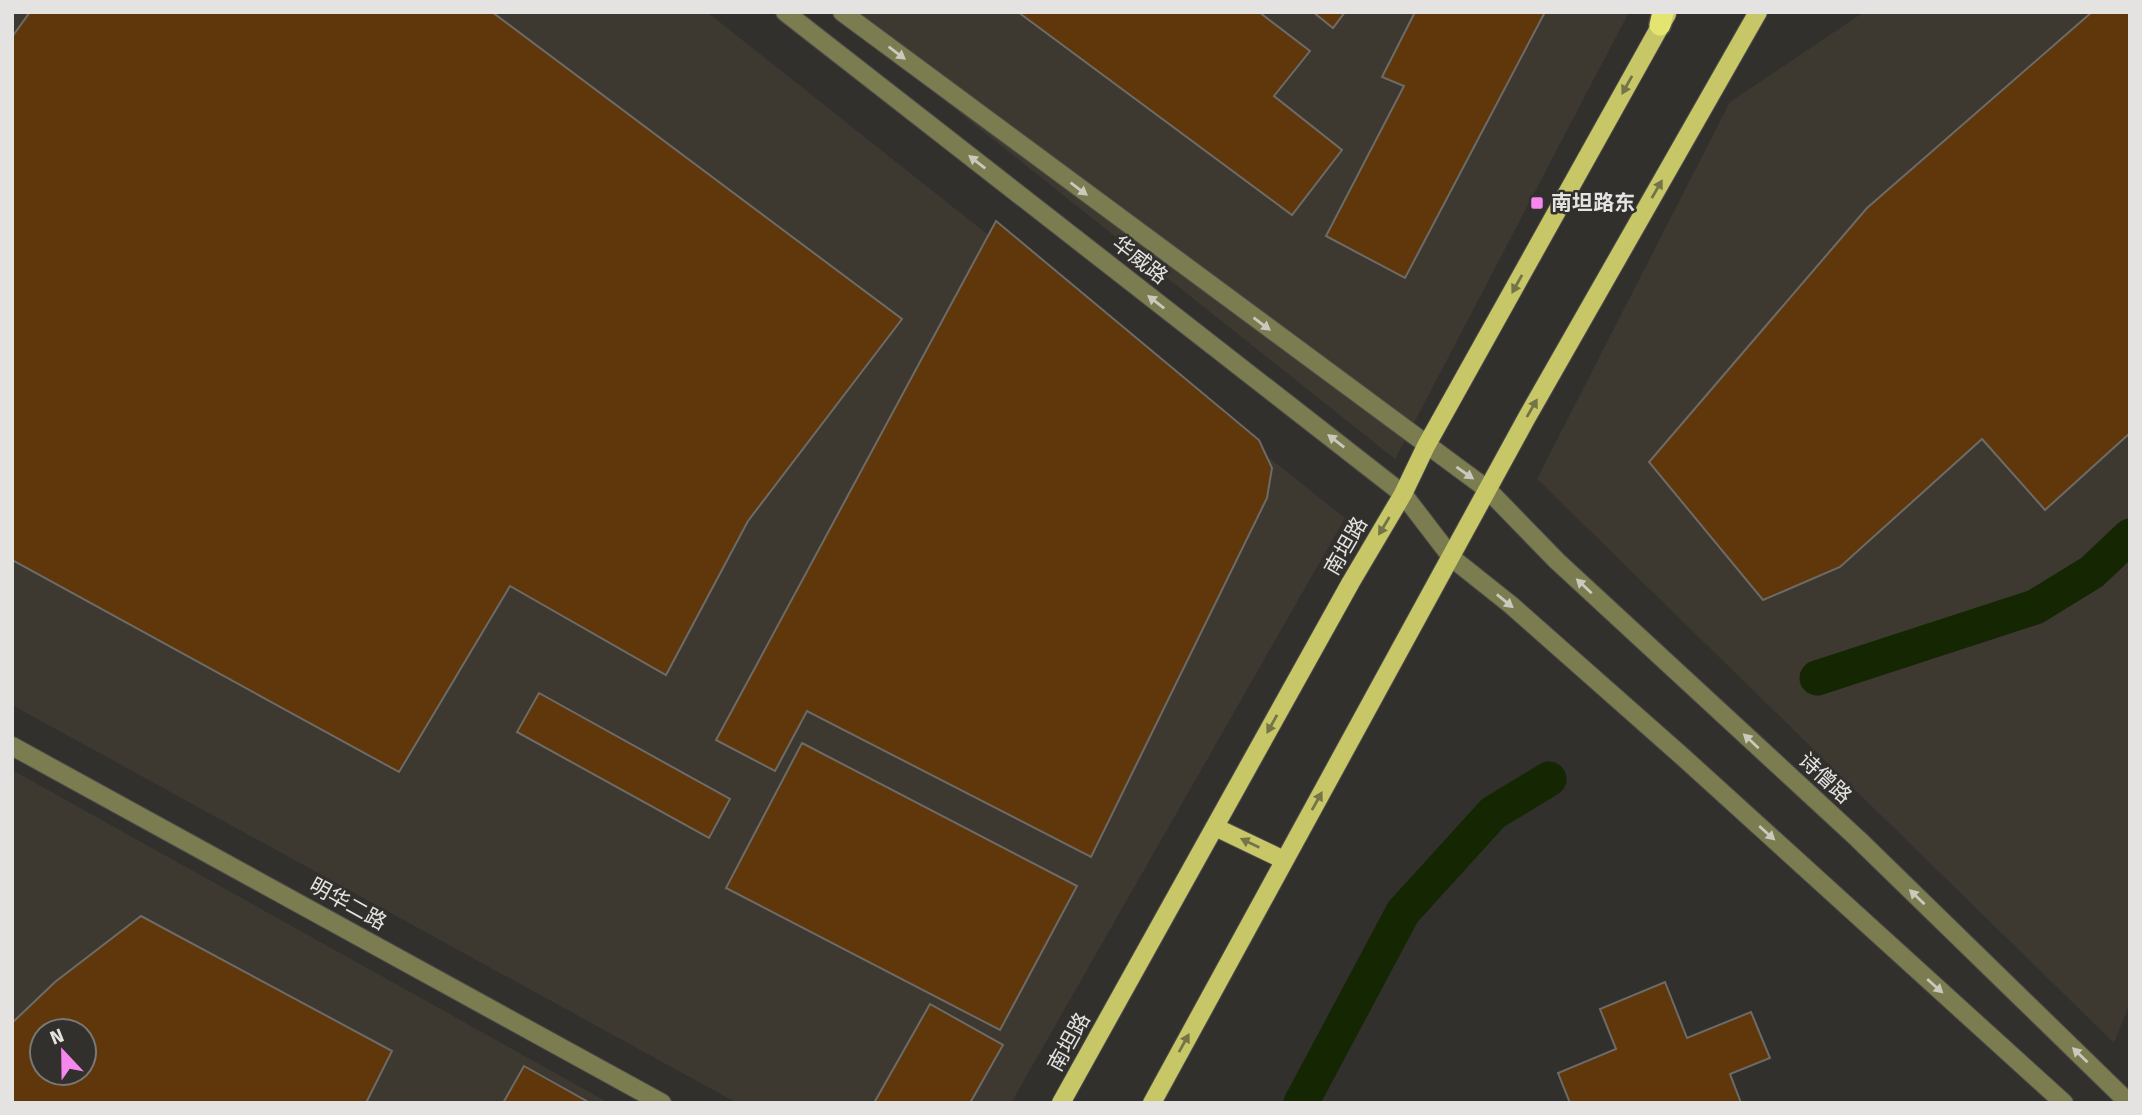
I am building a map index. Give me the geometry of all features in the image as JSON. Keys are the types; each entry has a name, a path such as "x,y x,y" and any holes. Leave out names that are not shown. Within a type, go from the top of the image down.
{"main road":[{"path":"1152,1103 1452,558 1487,489 1758,12"},
{"name":"南坦路","path":"1061,1103 1403,494 1426,446 1664,17"},
{"path":"1215,827 1284,860"}],"street":[{"name":"华威路","path":"785,12 1403,494 1452,558"},
{"name":"诗僧路","path":"842,12 1487,489 1557,561 1858,839 2129,1103"},
{"path":"1452,558 1511,605 1683,757 2064,1103"},
{"name":"明华二路","path":"12,746 662,1103"}],"shaded area":[{"path":"12,12 707,12 1345,518 1011,1103 737,1103 12,705"},
{"path":"833,12 1629,12 1395,459"},
{"path":"1864,12 2130,12 2130,1003 2114,1043 1537,479 1730,102"},
{"path":"12,770 609,1103 12,1103"}],"building":[{"path":"30,12 492,12 902,319 748,521 666,675 510,586 399,772 12,560 12,37"},
{"path":"1018,12 1259,12 1310,51 1274,96 1342,150 1292,215"},
{"path":"1313,12 1345,12 1333,28"},
{"path":"1415,12 1545,12 1405,278 1326,236 1404,86 1382,77"},
{"path":"2092,12 2130,12 2130,433 2045,510 1982,439 1840,567 1763,600 1649,462 1867,208"},
{"path":"996,221 1259,440 1272,468 1267,498 1091,857 807,711 775,771 716,740"},
{"path":"539,693 730,799 709,838 517,732"},
{"path":"802,743 1077,886 1000,1030 726,888"},
{"path":"141,916 392,1051 366,1103 12,1103 12,1023 55,982"},
{"path":"1665,982 1687,1038 1751,1012 1770,1058 1730,1074 1741,1103 1570,1103 1558,1073 1616,1049 1600,1009"},
{"path":"930,1004 1003,1045 970,1103 874,1103"},
{"path":"524,1066 590,1103 503,1103"}],"waterway":[{"path":"1817,678 2035,607 2092,572 2130,536"},
{"path":"1301,1103 1403,912 1493,813 1549,779"}],"place":[{"name":"南坦路东","path":"1537,203"}]}
